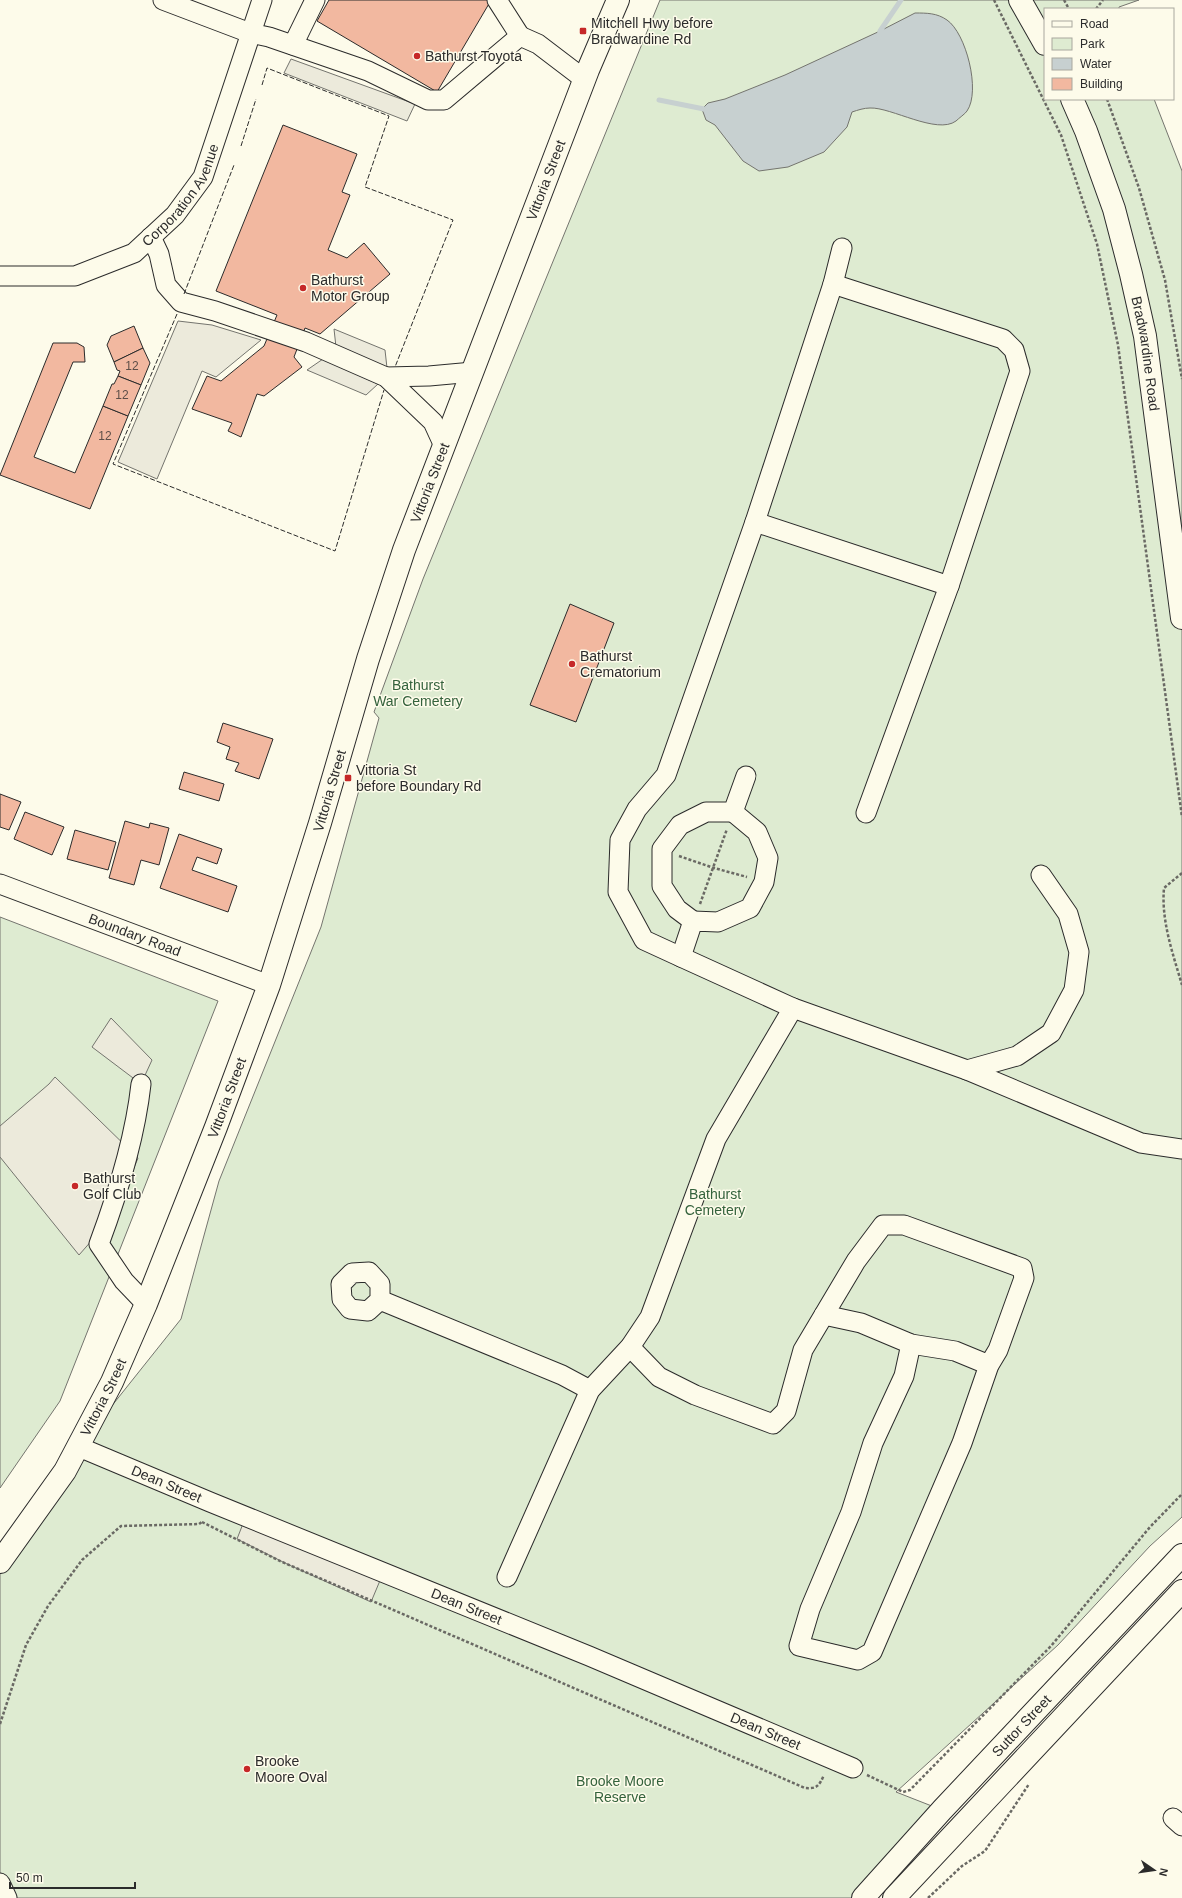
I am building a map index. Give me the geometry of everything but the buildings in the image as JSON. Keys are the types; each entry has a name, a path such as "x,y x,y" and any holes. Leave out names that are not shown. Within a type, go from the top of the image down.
{"main road":[{"name":"Vittoria Street","path":"0,1562 65,1471 79,1447 112,1382 146,1304 216,1127 269,985 384,609 444,446 584,79 618,0"},
{"path":"1020,0 1044,42"},
{"name":"Bradwardine Road","path":"1072,100 1086,131 1114,210 1131,274 1145,336 1182,618"},
{"name":"Suttor Street","path":"863,1898 942,1810 1182,1555"},
{"name":"Suttor Street","path":"894,1898 1182,1591"}],"street":[{"path":"163,0 250,33 293,45 368,71 428,100 444,100 520,36"},
{"name":"Corporation Avenue","path":"0,276 75,276 134,253 175,215 202,176 262,0"},
{"path":"293,45 315,0"},
{"path":"497,0 510,9 520,36 538,44 584,79"},
{"path":"151,237 159,254 166,285 181,302 215,311 306,342 386,377 433,422 444,446"},
{"path":"842,248 833,284 755,522 666,775 637,809 620,840 618,892 644,940 680,957 793,1008 967,1070 1141,1143 1182,1149"},
{"path":"833,284 1002,339 1014,350 1020,371 949,586 866,813"},
{"path":"386,377 429,376 473,372"},
{"path":"755,522 949,586"},
{"path":"733,812 746,776"},
{"path":"706,812 733,812 757,832 768,858 764,882 750,908 718,922 693,921 677,909 662,886 662,849 680,825 706,812"},
{"path":"967,1070 1017,1056 1051,1033 1074,990 1078,952 1068,914 1041,875"},
{"name":"Boundary Road","path":"0,884 269,985"},
{"path":"680,957 693,921"},
{"path":"507,1577 590,1390 630,1347 650,1317 716,1139 793,1008"},
{"path":"141,1084 137,1118 110,1214 99,1244 124,1282 146,1304"},
{"path":"630,1347 659,1377 695,1395 773,1424 786,1411 803,1350 856,1261 883,1225 904,1225 1022,1268 1024,1278 998,1350 989,1365 962,1443 872,1652 858,1660 799,1646 810,1609 851,1512 873,1443 904,1376 911,1344"},
{"path":"380,1300 562,1375 590,1390"},
{"path":"824,1315 861,1323 911,1344 955,1351 989,1365"},
{"name":"Dean Street","path":"79,1447 210,1502 589,1656 853,1768"},
{"path":"0,1883 7,1898"}],"path":[{"path":"994,0 1061,135 1097,244 1118,345 1182,817"},
{"path":"1097,8 1103,0"},
{"path":"1106,100 1139,188 1164,280 1182,379"},
{"path":"693,921 714,868 733,812"},
{"path":"662,849 714,868 764,882"},
{"path":"1182,873 1164,888 1163,901 1170,946 1182,985"},
{"path":"853,1768 903,1792 910,1790 1051,1646 1150,1527 1182,1494"},
{"path":"0,1724 26,1645 48,1606 82,1560 121,1526 199,1524 202,1522 210,1502"},
{"path":"202,1522 280,1561 805,1788 814,1789 819,1785 831,1758"},
{"path":"928,1898 962,1866 985,1851 1033,1777"}],"green space":[{"name":"Bathurst Cemetery","path":"660,0 1139,0 1119,8 1044,8 1044,100 1154,100 1182,171 1182,1517 1150,1546 1058,1645 896,1792 942,1810 863,1898 0,1898 0,1559 79,1447 181,1319 219,1181 321,927 379,718 374,712 423,579"},
{"name":"Bathurst Golf Club","path":"0,917 218,1001 60,1401 0,1488"}],"shaded area":[{"path":"291,59 415,104 407,121 284,73"},
{"path":"178,321 212,325 261,340 216,377 202,371 157,479 118,462"},
{"path":"334,329 385,350 387,368 336,347"},
{"path":"323,359 378,384 366,395 307,370"},
{"path":"111,1018 152,1060 141,1084 92,1047"},
{"name":"Bathurst Golf Club","path":"55,1077 138,1158 115,1214 79,1255 0,1157 0,1126 49,1084"},
{"path":"246,1516 384,1571 371,1602 287,1564 237,1539"}],"water":[{"path":"915,13 928,13 947,20 954,27 965,49 972,77 971,102 967,111 956,121 938,125 926,123 879,109 861,109 852,112 847,127 824,152 788,167 759,171 743,161 715,125 706,120 702,109 708,103 725,99 785,75"}],"waterway":[{"path":"879,38 880,31 901,0"},
{"path":"659,100 709,110"}],"fence":[{"path":"262,85 267,68 389,116 365,187 453,220 395,367"},
{"path":"241,146 256,99"},
{"path":"184,294 234,165"},
{"path":"177,314 113,464 335,551 384,390"}],"place":[{"name":"Mitchell Hwy before Bradwardine Rd","path":"583,31"},
{"name":"Bathurst Toyota","path":"417,56"},
{"name":"Bathurst Motor Group","path":"303,288"},
{"name":"Bathurst Crematorium","path":"572,664"},
{"name":"Vittoria St before Boundary Rd","path":"348,778"},
{"name":"Bathurst Golf Club","path":"75,1186"},
{"name":"Brooke Moore Oval","path":"247,1769"}],"park label":[{"name":"Bathurst War Cemetery","path":"418,694"},
{"name":"Brooke Moore Reserve","path":"620,1790"}]}
